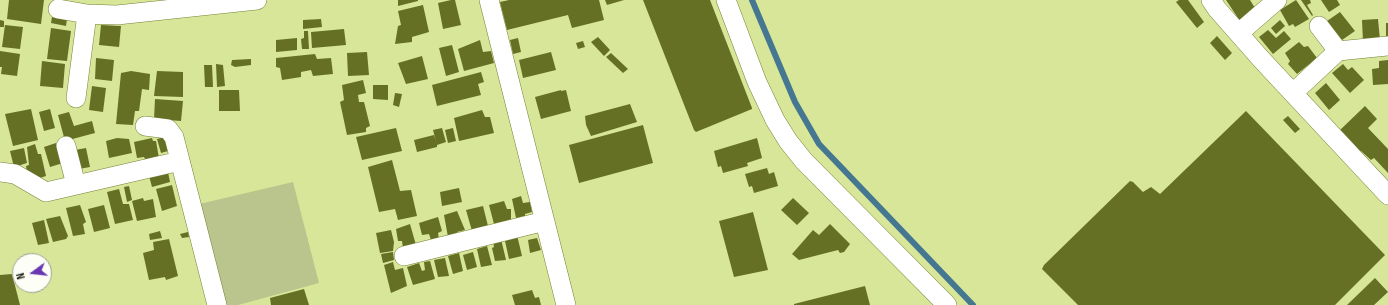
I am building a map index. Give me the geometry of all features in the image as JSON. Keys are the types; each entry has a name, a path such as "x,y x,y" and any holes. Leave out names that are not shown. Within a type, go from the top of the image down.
{"street":[{"path":"58,9 87,14 118,7 256,0"},
{"path":"489,0 566,305"},
{"path":"726,0 757,82 788,141 804,160 947,305"},
{"path":"1211,0 1217,9 1293,93 1388,195"},
{"path":"1239,33 1277,0"},
{"path":"76,98 87,14"},
{"path":"1319,26 1338,51"},
{"path":"1293,93 1338,51 1388,46"},
{"path":"145,126 168,130 174,137 217,305"},
{"path":"66,146 76,185"},
{"path":"0,172 15,174 46,192 180,160"},
{"path":"404,256 545,220"}],"green space":[{"path":"293,182 319,283 238,305 220,305 195,205"}],"building":[{"path":"9,0 44,0 41,24 7,19"},
{"path":"398,0 418,0 418,1 398,6"},
{"path":"455,0 461,25 443,29 438,3"},
{"path":"509,0 599,0 604,20 572,28 568,15 507,30 500,2"},
{"path":"605,0 624,0 607,5"},
{"path":"643,0 710,0 752,109 696,132 694,130"},
{"path":"1179,0 1188,0 1204,22 1197,28 1176,2"},
{"path":"1226,0 1250,0 1255,8 1240,21"},
{"path":"1296,0 1309,19 1295,27 1293,24 1289,26 1280,10"},
{"path":"1301,0 1310,0 1311,3 1307,5 1313,15 1312,16"},
{"path":"1321,0 1337,0 1340,5 1329,12"},
{"path":"423,5 429,32 412,37 412,42 395,44 398,26 401,25 398,11"},
{"path":"1340,12 1355,31 1342,40 1327,21"},
{"path":"52,17 67,19 66,26 51,23"},
{"path":"321,19 322,27 303,29 303,20"},
{"path":"1378,19 1380,40 1363,42 1362,20"},
{"path":"0,20 4,21 4,27 0,27"},
{"path":"1280,20 1285,26 1276,34 1271,28"},
{"path":"1386,23 1388,23 1388,37 1386,37"},
{"path":"5,25 23,27 20,49 2,47"},
{"path":"101,25 121,26 119,47 99,45"},
{"path":"51,28 71,31 67,61 47,59"},
{"path":"344,29 346,45 312,48 311,32"},
{"path":"1268,30 1276,38 1284,31 1291,39 1273,54 1259,37"},
{"path":"304,31 308,31 309,49 302,49 301,39 304,38"},
{"path":"1217,36 1232,53 1225,60 1210,43"},
{"path":"598,37 610,50 604,56 591,42"},
{"path":"297,38 297,50 276,52 276,40"},
{"path":"518,38 521,52 513,54 510,40"},
{"path":"480,40 483,52 491,51 494,63 464,71 458,49"},
{"path":"583,41 585,47 578,49 576,43"},
{"path":"1299,42 1304,47 1308,46 1317,58 1297,74 1288,64 1290,61 1285,53"},
{"path":"452,45 459,72 446,76 439,48"},
{"path":"0,51 20,54 17,76 1,74 2,67 0,67"},
{"path":"367,52 369,75 348,76 347,53"},
{"path":"551,52 556,70 523,78 519,60"},
{"path":"611,53 628,69 623,73 606,57"},
{"path":"315,54 317,59 331,58 333,74 313,76 311,70 301,72 301,77 282,80 280,68 276,67 276,58"},
{"path":"422,56 428,79 406,84 398,63"},
{"path":"96,58 114,60 112,81 95,79"},
{"path":"251,59 251,65 235,67 231,65 232,60"},
{"path":"1388,60 1388,84 1373,85 1372,69 1379,68 1379,61"},
{"path":"42,61 65,64 63,88 40,86"},
{"path":"216,64 223,65 225,86 217,87"},
{"path":"1343,64 1348,70 1352,67 1364,80 1350,93 1332,73"},
{"path":"204,65 212,65 213,87 205,87"},
{"path":"131,71 150,74 149,90 142,89 139,111 135,111 133,125 116,124 121,73"},
{"path":"157,71 183,72 183,97 154,96"},
{"path":"481,72 484,82 478,84 481,95 437,106 432,85"},
{"path":"363,80 366,93 358,95 359,102 364,102 370,126 366,128 366,132 347,135 340,102 344,100 342,85"},
{"path":"1326,83 1340,100 1329,110 1315,93"},
{"path":"373,85 388,85 388,100 373,99"},
{"path":"92,86 106,88 103,112 89,110"},
{"path":"219,90 239,90 240,111 219,111"},
{"path":"566,90 571,111 541,119 535,97"},
{"path":"395,93 402,94 399,107 393,105"},
{"path":"155,99 183,101 181,121 154,119"},
{"path":"630,104 637,122 591,136 586,125 585,116"},
{"path":"1365,106 1377,119 1368,128 1388,149 1388,173 1374,158 1371,160 1361,151 1358,153 1339,131"},
{"path":"31,109 38,140 13,146 5,114"},
{"path":"50,109 55,128 44,131 39,112"},
{"path":"482,110 485,117 490,117 494,133 459,141 454,118"},
{"path":"1246,111 1385,255 1335,305 1078,305 1042,269 1044,265 1130,181 1143,192 1151,187 1160,194"},
{"path":"69,112 74,126 92,121 95,133 65,141 58,115"},
{"path":"1288,116 1300,129 1295,133 1283,120"},
{"path":"643,125 653,163 579,183 569,145"},
{"path":"396,128 402,151 362,160 356,137"},
{"path":"442,128 446,142 437,145 437,147 417,152 414,140 434,135 436,141 433,130"},
{"path":"453,128 456,141 448,143 445,130"},
{"path":"165,137 168,151 161,153 157,139"},
{"path":"117,138 129,139 132,153 109,158 106,141"},
{"path":"152,138 153,141 156,141 159,158 146,161 144,157 137,158 134,142"},
{"path":"757,138 762,158 747,163 748,166 723,173 721,166 718,167 714,151"},
{"path":"56,143 63,163 50,167 44,147"},
{"path":"35,144 38,154 41,154 46,176 40,178 27,172 26,166 29,165 27,147"},
{"path":"24,148 27,163 14,167 10,151"},
{"path":"86,148 90,167 79,169 75,150"},
{"path":"392,160 400,191 411,190 417,216 398,220 395,209 379,212 368,167"},
{"path":"767,168 769,174 774,172 778,186 754,193 752,186 749,187 745,174"},
{"path":"168,172 170,182 152,187 149,176"},
{"path":"172,185 177,206 162,211 156,189"},
{"path":"129,186 132,200 127,202 124,187"},
{"path":"459,188 462,202 442,206 440,192"},
{"path":"119,189 123,204 129,204 133,220 115,224 107,192"},
{"path":"521,196 523,203 530,202 532,212 525,214 525,216 516,218 512,199"},
{"path":"143,198 144,201 153,199 156,217 137,221 132,201"},
{"path":"793,198 809,213 797,225 781,210"},
{"path":"504,201 507,209 511,209 511,220 494,224 489,205"},
{"path":"80,205 86,222 83,224 85,234 73,236 66,208"},
{"path":"104,205 110,228 94,232 88,209"},
{"path":"483,206 488,226 472,231 466,210"},
{"path":"457,211 465,230 457,232 457,236 448,237 444,215"},
{"path":"753,212 768,270 734,277 719,221"},
{"path":"60,216 68,236 66,239 53,242 46,219"},
{"path":"438,217 442,231 438,233 439,239 431,240 429,234 422,235 419,223"},
{"path":"44,220 49,243 38,245 32,223"},
{"path":"410,224 416,245 403,248 402,241 398,241 396,229"},
{"path":"830,224 850,244 844,252 840,253 838,250 799,260 792,254 813,230 819,235"},
{"path":"391,230 394,242 393,251 380,253 376,233"},
{"path":"160,231 162,238 150,240 149,234"},
{"path":"188,232 189,237 182,238 180,234"},
{"path":"517,235 522,256 509,259 505,241"},
{"path":"537,238 541,250 530,253 528,240"},
{"path":"169,239 178,276 166,280 165,277 149,280 143,253 154,250 153,242"},
{"path":"501,239 506,260 495,261 492,248 494,247 493,241"},
{"path":"487,246 492,265 481,267 477,249"},
{"path":"393,252 394,260 383,263 381,254"},
{"path":"473,252 477,267 467,270 463,255"},
{"path":"459,253 463,271 453,274 448,256"},
{"path":"445,258 449,276 438,277 434,260"},
{"path":"430,261 435,279 413,285 407,267 419,263 422,271 425,270 424,262"},
{"path":"393,262 395,270 403,268 407,286 391,293 384,265"},
{"path":"12,274 12,293 17,293 20,305 0,305 0,275"},
{"path":"1375,278 1388,292 1374,305 1347,305"},
{"path":"865,286 870,305 794,305 794,304"},
{"path":"304,289 309,305 271,305 270,298"},
{"path":"532,290 535,298 539,297 541,305 515,305 512,295"}],"waterway":[{"path":"752,0 795,102 819,144 973,305"}]}
